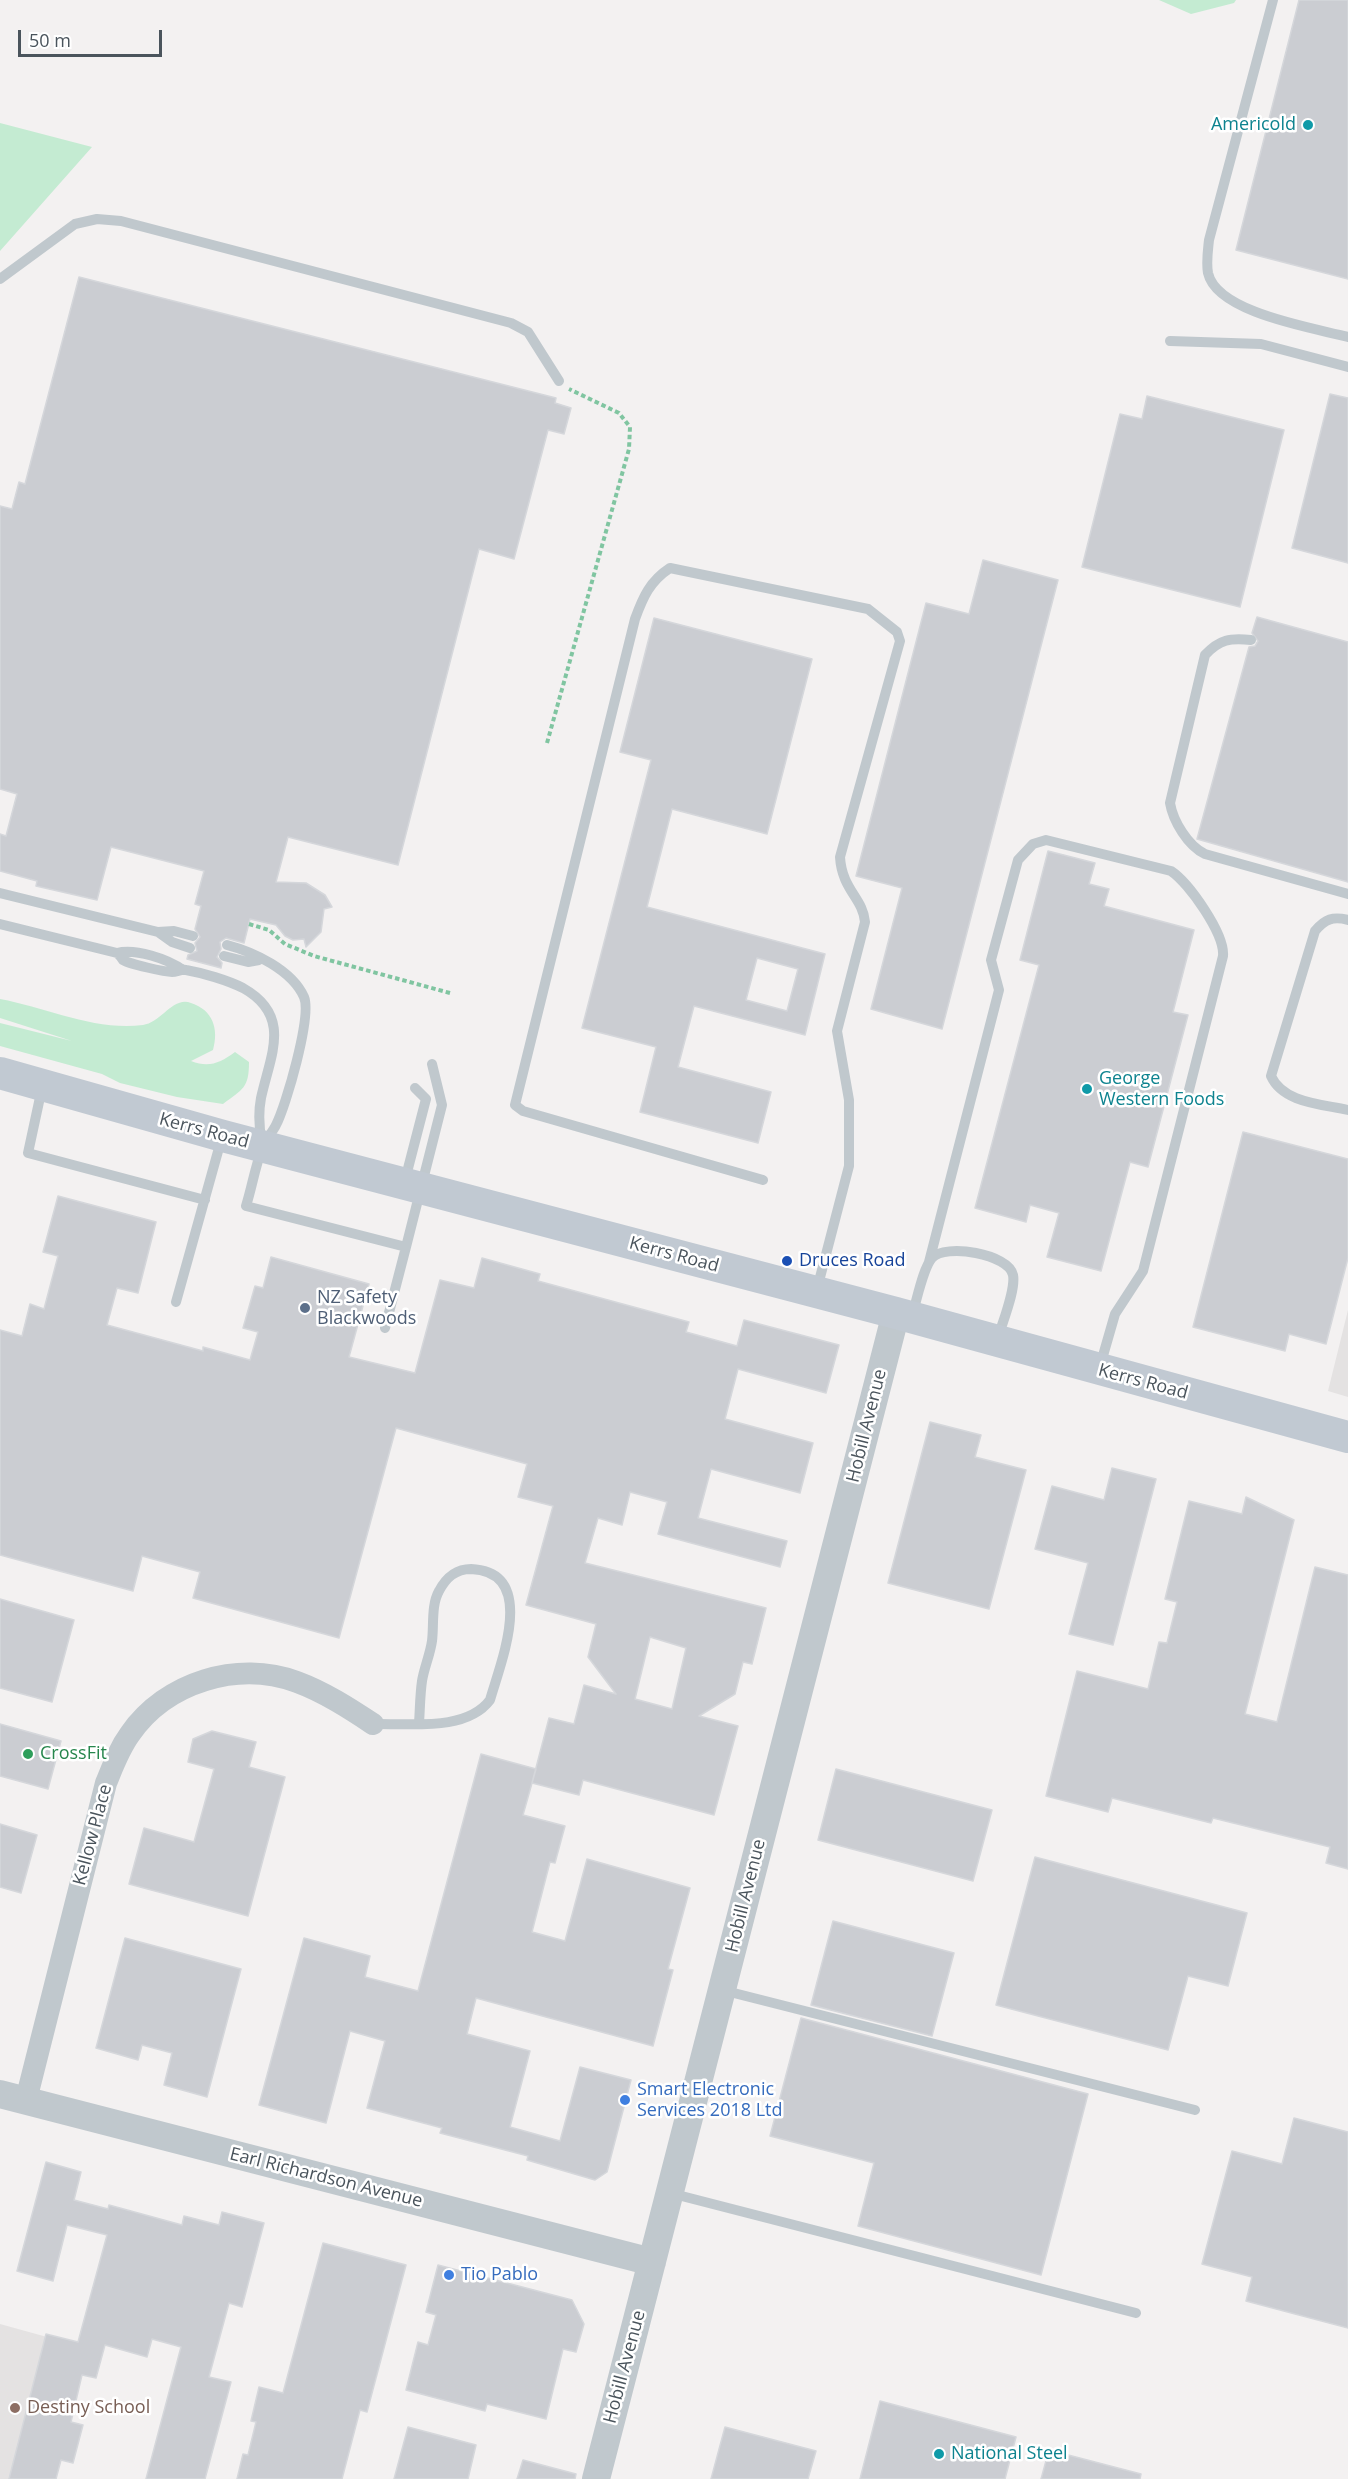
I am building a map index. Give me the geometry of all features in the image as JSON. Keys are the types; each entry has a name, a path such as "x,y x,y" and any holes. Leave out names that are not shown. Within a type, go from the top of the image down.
{"main road":[{"name":"Kerrs Road","path":"0,1073 262,1147 816,1292 1348,1437"}],"street":[{"name":"Hobill Avenue","path":"596,2479 722,1990 904,1316"},
{"name":"Kellow Place","path":"13,2097 106,1783 117,1755 147,1714 168,1698 196,1683 249,1673 296,1682 342,1703 373,1724"},
{"name":"Earl Richardson Avenue","path":"13,2097 652,2262"}],"lane":[{"path":"1274,0 1209,240 1208,274 1217,287 1244,308 1348,337"},
{"path":"0,279 75,224 97,219 121,221 511,323 528,332 559,381"},
{"path":"1170,341 1261,344 1348,367"},
{"path":"763,1180 522,1111 515,1105 635,619 645,593 656,577 670,568 868,609 897,632 900,641 840,857 844,882 864,912 865,922 837,1031 849,1100 849,1166 816,1292"},
{"path":"1251,640 1228,638 1215,645 1205,655 1170,803 1171,811 1191,844 1205,854 1348,894"},
{"path":"904,1316 929,1262 999,990 991,960 1018,860 1033,844 1046,840 1171,871 1184,880 1222,942 1223,956 1146,1261 1143,1271 1115,1314 1099,1370"},
{"path":"0,893 158,932 174,931 193,936"},
{"path":"1348,920 1335,917 1322,923 1315,930 1271,1076 1276,1086 1284,1094 1348,1110"},
{"path":"0,924 117,953 123,960 172,972 183,970 243,988 261,1003 272,1018 276,1039 258,1120 262,1147"},
{"path":"158,932 172,942 190,948"},
{"path":"226,951 249,951 260,960 280,968 295,983 304,999 306,1016 282,1109 262,1147 246,1206 406,1248"},
{"path":"413,1186 442,1105 432,1064"},
{"path":"43,1085 28,1153 205,1200"},
{"path":"385,1328 406,1248 426,1099 415,1088"},
{"path":"176,1302 223,1136"},
{"path":"929,1262 941,1251 950,1249 1002,1260 1011,1269 1013,1286 996,1341"},
{"path":"373,1724 419,1723 449,1722 477,1711 490,1701 511,1624 511,1604 507,1592 496,1578 480,1569 464,1569 449,1576 437,1593 432,1641 422,1680 419,1723"},
{"path":"722,1990 1195,2110"},
{"path":"670,2193 1136,2313"}],"path":[{"path":"547,744 629,449 630,427 619,413 579,395 559,381"},
{"path":"249,924 269,930 285,944 314,956 450,993"}],"shaded area":[{"path":"1348,1310 1348,1397 1328,1391"},
{"name":"Destiny School","path":"0,2324 47,2337 11,2479 0,2479"}],"green space":[{"path":"1159,0 1236,0 1234,3 1191,14"},
{"path":"0,123 92,147 0,251"},
{"path":"0,999 89,1022 125,1026 149,1023 178,1003 191,1003 205,1010 213,1021 215,1042 213,1050 191,1061 203,1064 214,1063 235,1052 249,1062 248,1077 244,1087 223,1104 177,1097 120,1083 102,1074 0,1046 0,1023 72,1041 0,1018"}],"building":[{"name":"Americold","path":"1299,0 1348,0 1348,279 1236,250"},
{"path":"79,277 556,398 555,403 571,408 564,434 548,430 514,559 479,549 398,865 288,837 276,882 306,883 325,895 332,907 324,909 321,932 306,947 304,939 293,940 285,936 276,925 250,919 244,943 226,938 220,942 221,949 217,957 222,963 221,968 187,959 188,955 197,951 195,943 200,937 195,929 201,906 195,904 204,871 111,847 97,900 36,886 37,881 0,871 0,834 6,836 17,794 0,789 0,506 12,509 19,482 25,484"},
{"path":"1330,394 1348,398 1348,563 1292,548"},
{"path":"1147,396 1284,430 1240,607 1082,567 1120,414 1142,419"},
{"path":"983,560 1058,580 942,1029 871,1009 902,888 856,876 926,603 969,614"},
{"path":"1257,617 1348,642 1348,882 1197,839 1249,647 1255,646 1258,641 1252,633"},
{"path":"654,618 812,659 767,834 672,809 647,907 825,954 805,1035 694,1006 678,1067 771,1092 758,1143 640,1112 656,1047 582,1028 651,760 620,752","holes":["757,958 798,969 787,1011 746,1000"]},
{"name":"George Western Foods","path":"1048,851 1095,863 1089,884 1109,889 1104,906 1194,930 1173,1012 1188,1015 1148,1167 1130,1162 1101,1271 1047,1257 1059,1213 1030,1205 1026,1222 975,1208 1039,965 1020,960"},
{"path":"1243,1132 1348,1159 1348,1258 1326,1344 1289,1334 1285,1351 1193,1327"},
{"path":"58,1196 156,1222 138,1293 117,1288 107,1325 203,1351 203,1347 250,1360 258,1332 243,1328 255,1286 263,1288 271,1257 369,1284 349,1357 415,1373 440,1280 474,1288 482,1258 540,1274 538,1281 689,1322 686,1332 737,1346 744,1320 839,1345 826,1393 738,1369 725,1419 813,1443 800,1493 711,1469 698,1518 787,1541 780,1567 658,1534 667,1502 630,1492 622,1525 598,1518 585,1563 766,1608 752,1664 743,1662 735,1694 699,1716 738,1726 714,1815 583,1780 579,1795 532,1783 549,1718 574,1724 584,1685 616,1694 588,1657 596,1624 526,1605 553,1506 518,1497 527,1464 396,1428 339,1638 193,1598 200,1572 142,1556 133,1591 0,1555 0,1330 22,1336 30,1304 44,1309 58,1256 43,1252","holes":["650,1637 686,1648 672,1709 635,1699"]},
{"path":"930,1422 981,1435 975,1457 1026,1470 989,1609 888,1583"},
{"path":"1112,1468 1156,1479 1113,1645 1069,1634 1088,1563 1035,1549 1052,1486 1104,1500"},
{"path":"1246,1497 1294,1520 1245,1714 1277,1722 1315,1567 1348,1575 1348,1869 1326,1863 1330,1847 1213,1818 1211,1823 1112,1798 1108,1812 1046,1796 1077,1671 1148,1689 1159,1642 1167,1643 1177,1602 1165,1599 1189,1501 1242,1514"},
{"path":"0,1599 74,1620 52,1702 0,1688"},
{"path":"0,1724 61,1741 48,1789 0,1776"},
{"path":"212,1731 256,1742 249,1767 285,1777 248,1916 129,1884 144,1828 194,1842 214,1769 188,1762 193,1739"},
{"path":"481,1754 536,1769 523,1815 565,1826 555,1863 550,1862 532,1932 565,1941 587,1859 690,1888 668,1969 673,1970 653,2046 476,1998 467,2034 530,2051 510,2127 560,2141 580,2067 631,2080 607,2172 595,2180 527,2160 528,2156 440,2133 442,2128 367,2108 385,2041 350,2031 326,2123 259,2105 304,1938 370,1956 365,1977 418,1991"},
{"path":"836,1769 992,1810 973,1881 818,1840"},
{"path":"0,1824 37,1835 21,1893 0,1887"},
{"path":"1035,1857 1247,1913 1228,1986 1188,1976 1168,2050 996,2005"},
{"path":"833,1921 954,1953 932,2036 811,2005"},
{"path":"125,1938 241,1969 207,2097 164,2085 172,2053 142,2045 138,2060 96,2048"},
{"path":"801,2018 1088,2094 1041,2275 858,2226 874,2163 770,2136"},
{"path":"1294,2118 1348,2132 1348,2328 1246,2301 1252,2277 1202,2264 1232,2151 1282,2164"},
{"path":"46,2162 81,2172 74,2200 108,2209 109,2205 182,2225 184,2216 219,2225 222,2212 264,2223 242,2307 229,2303 209,2377 231,2382 205,2479 146,2479 181,2347 152,2339 147,2357 105,2345 96,2378 82,2375 71,2422 83,2425 73,2463 61,2460 56,2479 9,2479 46,2334 78,2342 107,2235 67,2225 53,2281 17,2271"},
{"path":"323,2243 406,2265 367,2412 360,2410 342,2479 237,2479 243,2454 248,2455 256,2422 251,2421 259,2387 283,2393"},
{"path":"438,2265 572,2300 584,2324 576,2352 563,2349 546,2419 487,2404 485,2411 406,2390 418,2342 428,2345 436,2315 426,2312"},
{"name":"National Steel","path":"880,2401 1016,2437 1005,2479 860,2479"},
{"path":"408,2427 476,2445 468,2479 394,2479"},
{"path":"725,2427 816,2451 808,2479 711,2479"},
{"name":"National Steel","path":"1049,2450 1141,2474 1140,2479 1041,2479"},
{"path":"523,2460 576,2474 575,2479 517,2479"}],"place":[{"name":"Americold","path":"1308,125"},
{"name":"George Western Foods","path":"1087,1089"},
{"name":"Druces Road","path":"787,1261"},
{"name":"NZ Safety Blackwoods","path":"305,1308"},
{"name":"CrossFit","path":"28,1754"},
{"name":"Smart Electronic Services 2018 Ltd","path":"625,2100"},
{"name":"Tio Pablo","path":"449,2275"},
{"name":"Destiny School","path":"15,2408"},
{"name":"National Steel","path":"939,2454"}]}
